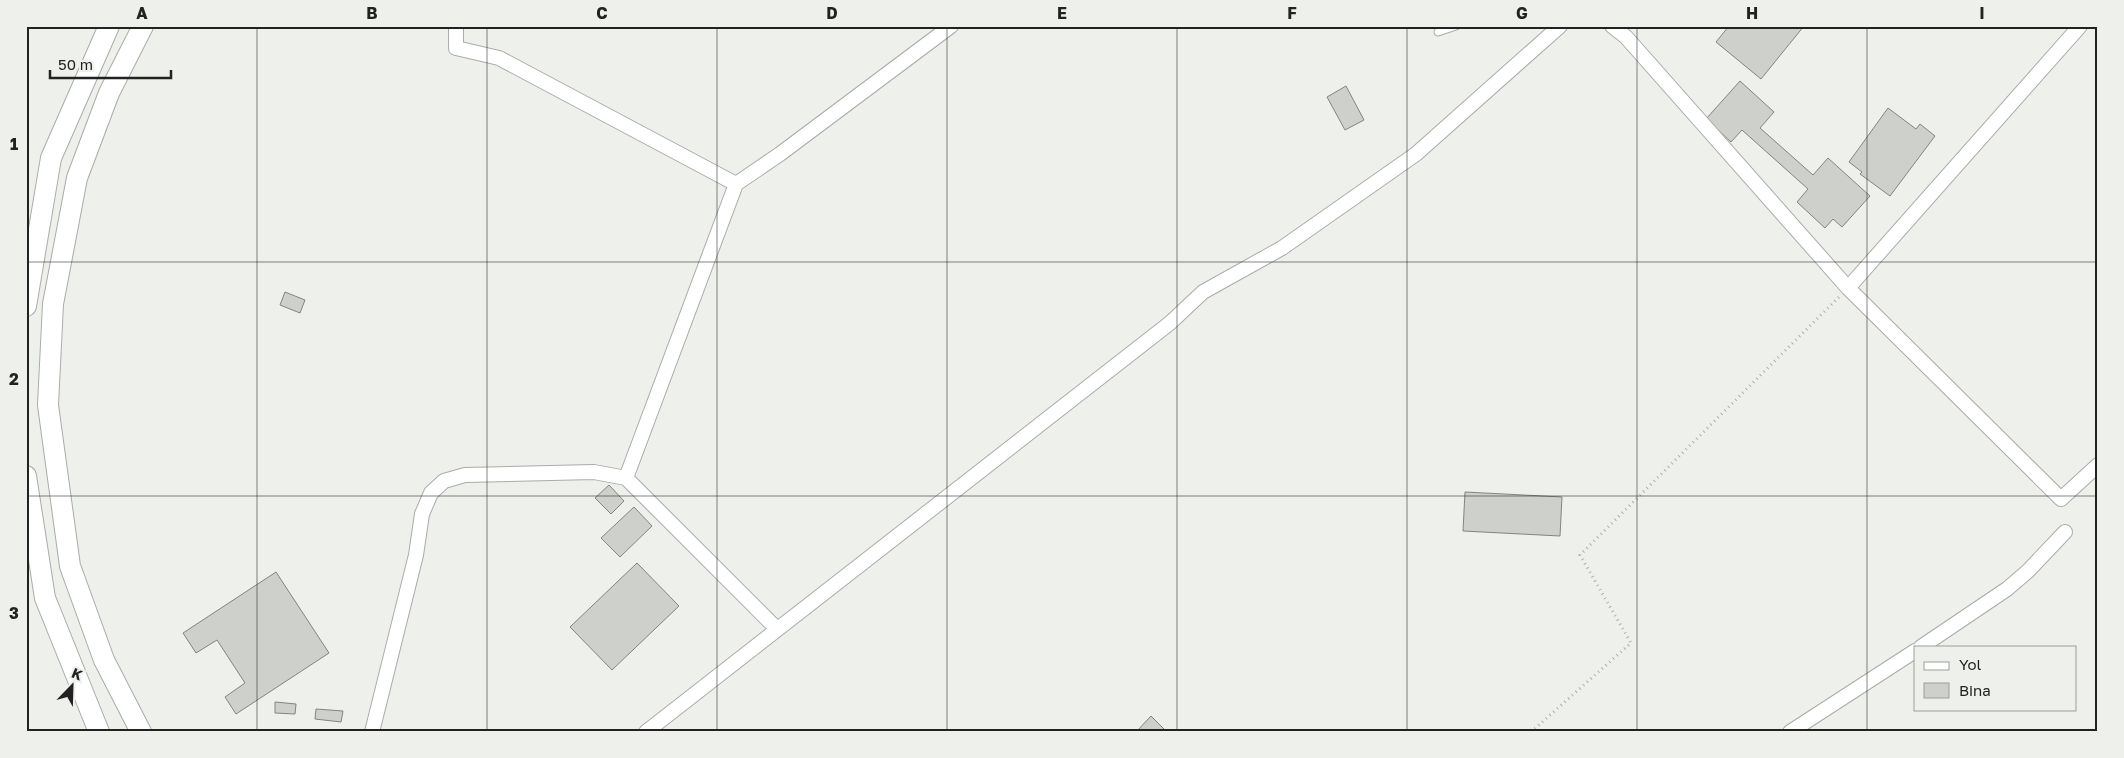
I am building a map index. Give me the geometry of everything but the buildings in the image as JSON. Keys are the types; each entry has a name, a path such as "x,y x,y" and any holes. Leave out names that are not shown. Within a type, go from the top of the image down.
{"main road":[{"path":"26,306 51,158 109,26"},
{"path":"141,732 104,660 70,566 48,405 53,304 77,178 109,93 142,26"},
{"path":"26,476 45,598 99,732"}],"street":[{"path":"456,26 456,48 499,58 736,184"},
{"path":"626,478 736,184 780,154 950,26"},
{"path":"646,732 1170,323 1203,292 1282,248 1416,154 1560,26"},
{"path":"1612,26 1626,37 1848,288 2061,499 2098,465"},
{"path":"1848,288 2080,26"},
{"path":"372,732 416,555 422,514 431,493 444,481 465,475 594,472 626,478 777,629"},
{"path":"1923,646 2007,590 2065,532"},
{"path":"1790,732 1914,652"}],"lane":[{"path":"1438,32 1456,26"}],"path":[{"path":"1531,732 1631,643 1580,555 1848,288"}]}
